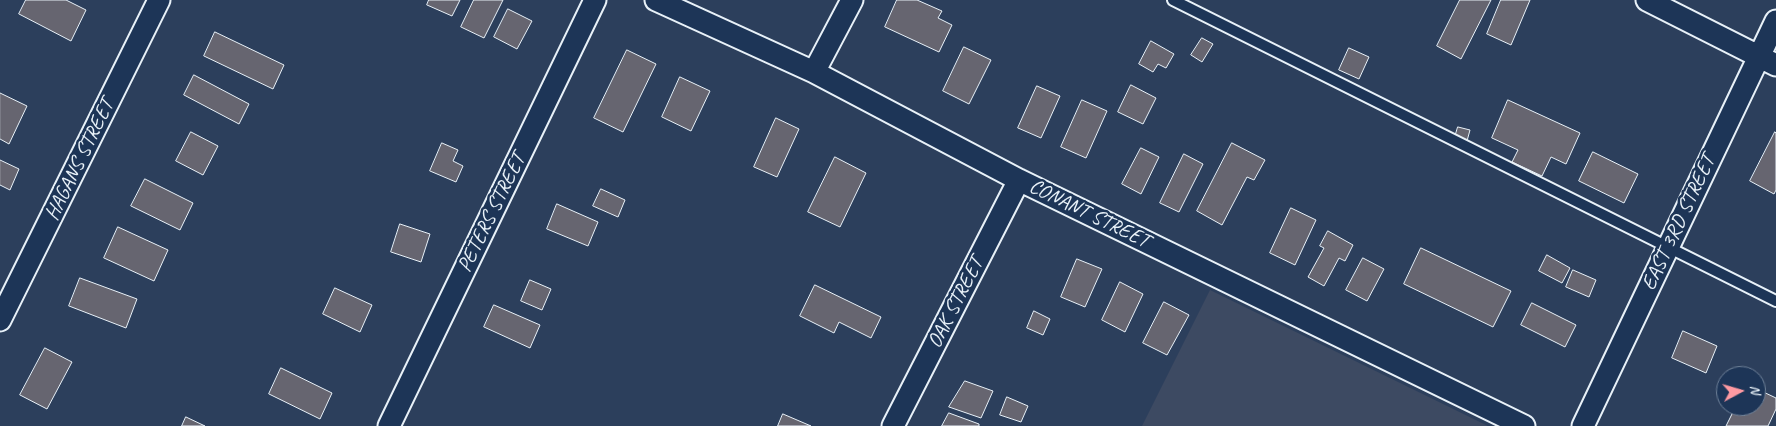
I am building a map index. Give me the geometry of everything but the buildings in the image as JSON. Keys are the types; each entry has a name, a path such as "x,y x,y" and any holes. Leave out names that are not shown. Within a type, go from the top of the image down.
{"street":[{"name":"HAGANS STREET","path":"0,320 159,0"},
{"name":"PETERS STREET","path":"389,426 595,0"},
{"name":"CONANT STREET","path":"656,0 814,72 1019,180 1524,426"},
{"path":"814,72 852,0"},
{"path":"1647,0 1767,60"},
{"name":"EAST 3RD STREET","path":"1583,426 1668,246 1767,60 1776,21"},
{"name":"OAK STREET","path":"894,426 1019,180"}],"lane":[{"path":"1173,0 1776,301"}],"shaded area":[{"path":"1210,290 1488,426 1142,426"}]}
